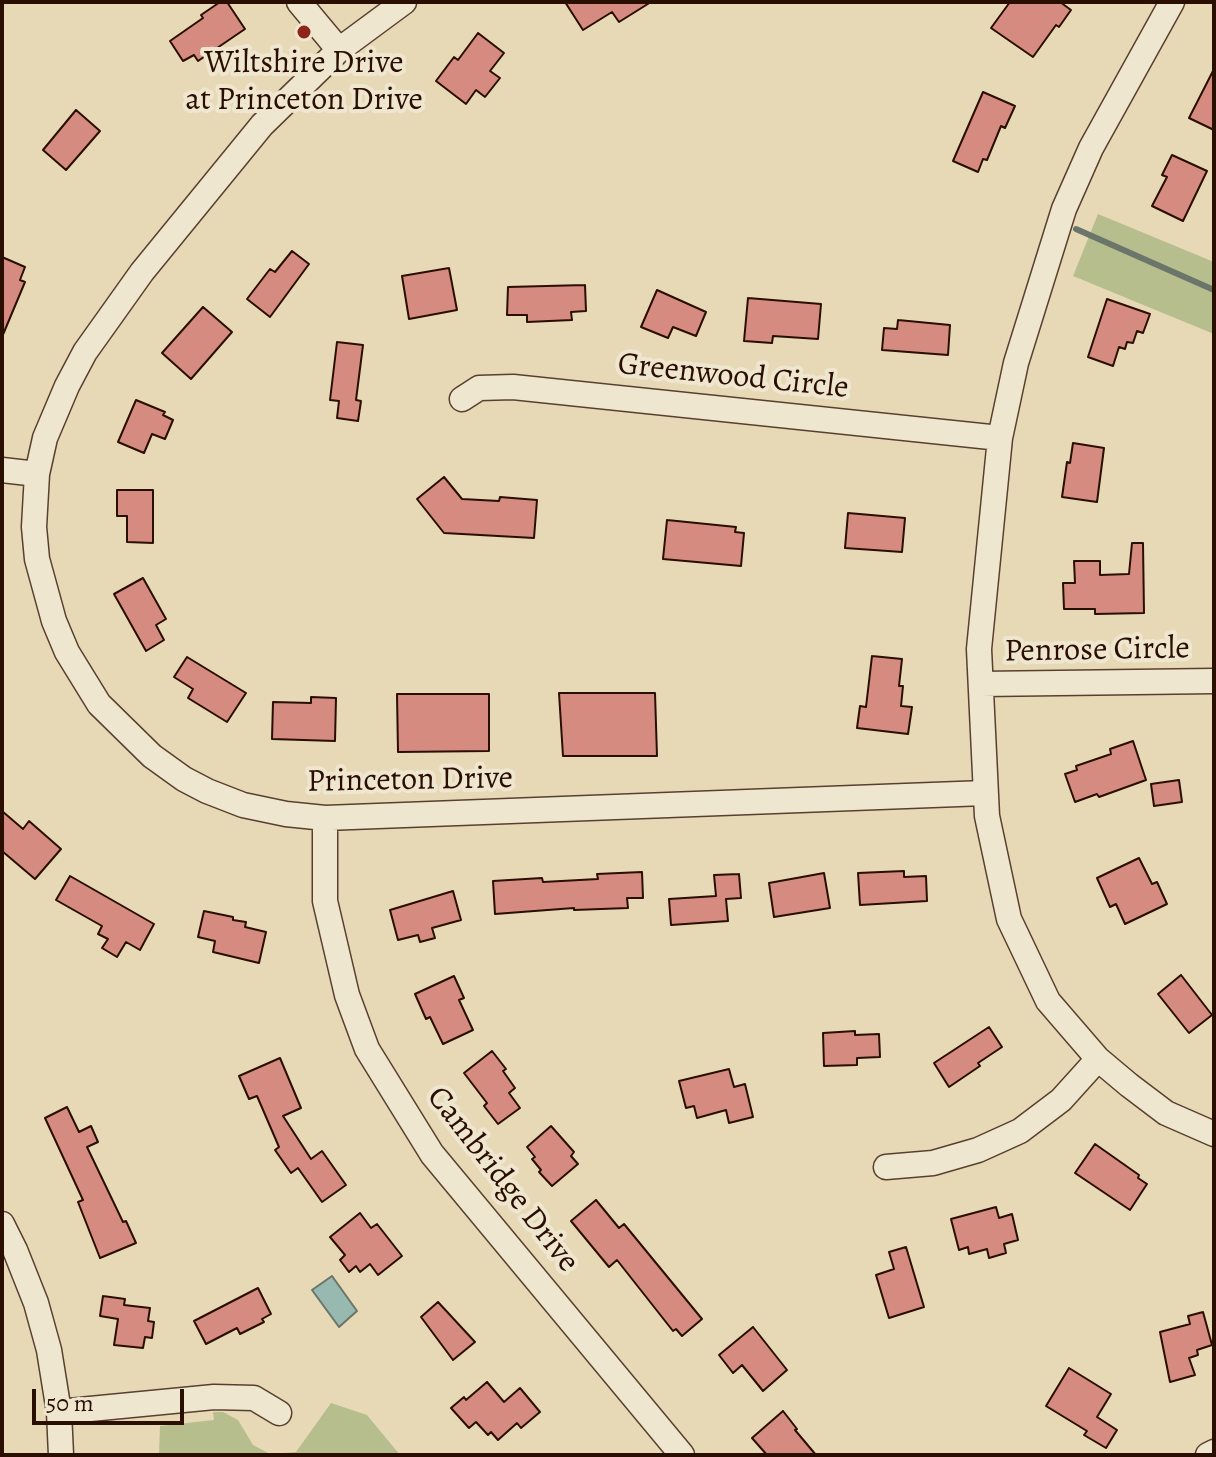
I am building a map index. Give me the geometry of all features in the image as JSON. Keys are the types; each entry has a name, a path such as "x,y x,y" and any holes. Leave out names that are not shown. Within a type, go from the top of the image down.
{"street":[{"path":"299,2 339,50"},
{"name":"Princeton Drive","path":"404,2 339,50 262,125 142,272 85,352 67,386 45,438 37,474 34,527 44,592 67,652 99,704 152,756 207,791 243,805 325,818 985,793"},
{"path":"1172,2 1091,148 1064,209 1016,363 1000,438 979,649 987,816 1009,919 1048,1001 1098,1059 1166,1113 1214,1134"},
{"name":"Greenwood Circle","path":"462,399 479,388 513,387 1000,438"},
{"path":"2,470 37,474"},
{"name":"Penrose Circle","path":"981,684 1214,681"},
{"name":"Cambridge Drive","path":"325,818 325,901 347,995 367,1049 432,1154 682,1455"},
{"path":"886,1167 933,1163 978,1150 1020,1131 1061,1100 1098,1059"},
{"path":"2,1224 9,1253 36,1303 49,1350 59,1412 61,1455"},
{"path":"59,1412 214,1397 254,1398 279,1413"},
{"path":"1208,1455 1214,1452"}],"green space":[{"path":"1098,214 1214,262 1214,334 1073,276"},
{"path":"331,1403 367,1415 400,1455 159,1455 160,1426 214,1420 213,1412 223,1412 238,1420 253,1445 270,1454 296,1452"}],"water":[{"path":"332,1276 357,1311 339,1327 312,1290"}],"building":[{"path":"220,2 227,2 245,29 198,61 194,55 183,61 170,41"},
{"path":"565,2 651,2 619,22 612,12 583,30"},
{"path":"1010,2 1060,2 1071,10 1033,57 991,28"},
{"path":"478,33 504,53 490,71 500,78 485,97 476,90 466,104 436,81 454,57 458,60"},
{"path":"1214,69 1214,130 1189,118"},
{"path":"983,92 1015,106 1005,128 1001,126 987,160 983,159 978,172 953,161"},
{"path":"76,110 100,131 66,170 43,150"},
{"path":"1172,155 1207,171 1183,221 1152,206 1167,177 1162,175"},
{"path":"292,251 309,264 270,317 247,299 270,269 275,272"},
{"path":"2,257 25,267 20,280 25,282 2,337"},
{"path":"449,268 457,310 409,319 402,276"},
{"path":"585,285 586,311 571,312 572,320 527,322 527,315 507,315 508,287"},
{"path":"657,290 706,312 696,336 673,327 668,338 641,327"},
{"path":"748,298 821,304 818,339 773,336 772,343 744,341"},
{"path":"1107,299 1150,314 1143,333 1137,331 1133,343 1127,342 1125,349 1119,347 1113,366 1088,357"},
{"path":"203,307 232,332 191,379 162,353"},
{"path":"898,320 950,325 948,355 882,350 884,328 897,329"},
{"path":"337,342 363,345 356,400 361,401 358,421 337,418 339,401 330,400"},
{"path":"136,400 165,412 163,415 173,420 165,439 152,434 144,453 118,442"},
{"path":"1073,443 1104,448 1097,502 1062,497"},
{"path":"444,477 462,499 499,501 500,497 537,500 534,538 444,533 417,499"},
{"path":"117,490 153,490 153,543 127,542 127,516 117,516"},
{"path":"848,513 905,518 902,552 845,548"},
{"path":"667,520 736,527 735,532 744,533 741,566 663,559"},
{"path":"1132,543 1143,543 1144,613 1095,614 1095,609 1064,609 1063,583 1075,583 1074,561 1100,561 1100,575 1129,574"},
{"path":"143,578 166,619 156,625 164,640 146,651 114,594"},
{"path":"872,656 902,659 899,686 903,686 901,706 912,707 908,734 857,728 860,706 866,707"},
{"path":"187,657 246,693 227,722 188,698 193,689 174,677"},
{"path":"559,693 655,693 657,756 563,756"},
{"path":"397,694 489,694 489,751 398,752"},
{"path":"311,697 336,698 335,741 272,739 273,702 311,703"},
{"path":"1133,741 1146,780 1075,802 1065,774 1077,770 1076,766 1111,754 1110,749"},
{"path":"1179,780 1182,802 1154,806 1151,784"},
{"path":"2,811 23,829 29,821 61,849 35,879 2,851"},
{"path":"1139,858 1152,884 1157,882 1167,904 1125,924 1116,904 1110,907 1097,878"},
{"path":"904,871 904,877 926,876 927,901 860,905 858,873"},
{"path":"642,872 643,898 627,898 628,908 574,908 495,914 493,881 598,879 597,874"},
{"path":"824,873 830,908 774,917 769,883"},
{"path":"739,874 741,898 726,899 728,921 671,925 669,899 716,896 714,875"},
{"path":"70,876 154,924 140,950 126,942 117,957 102,948 108,939 98,934 102,926 56,900"},
{"path":"453,891 461,920 432,928 435,938 420,942 418,935 398,940 390,910"},
{"path":"204,911 233,917 233,920 246,922 245,927 266,932 259,963 213,952 215,941 198,937"},
{"path":"1181,975 1212,1015 1189,1033 1158,994"},
{"path":"454,976 464,998 459,1000 473,1030 443,1044 430,1017 426,1019 415,994"},
{"path":"989,1027 1002,1047 949,1087 934,1063"},
{"path":"855,1031 855,1035 879,1034 880,1057 857,1058 857,1065 824,1066 823,1033"},
{"path":"492,1051 506,1069 503,1071 515,1088 509,1093 520,1108 498,1124 484,1106 487,1103 464,1073"},
{"path":"280,1058 301,1108 283,1116 311,1159 322,1151 346,1185 322,1202 298,1168 291,1173 275,1150 279,1147 257,1096 249,1099 239,1076"},
{"path":"729,1069 734,1087 745,1084 753,1117 729,1123 726,1110 697,1118 694,1106 686,1108 679,1081"},
{"path":"67,1107 79,1132 91,1126 98,1142 87,1147 136,1243 100,1258 78,1202 83,1200 45,1118"},
{"path":"551,1126 574,1152 571,1156 578,1164 552,1186 539,1172 541,1170 532,1159 535,1157 527,1147"},
{"path":"1095,1144 1147,1184 1130,1210 1075,1173"},
{"path":"596,1200 619,1228 624,1224 702,1319 682,1336 676,1329 673,1331 617,1260 609,1267 571,1221"},
{"path":"996,1207 999,1218 1012,1214 1018,1240 1004,1244 1006,1253 989,1258 987,1249 969,1254 968,1247 959,1250 951,1219"},
{"path":"360,1213 371,1228 377,1224 402,1256 378,1275 370,1264 360,1272 356,1266 349,1272 340,1260 345,1255 330,1237"},
{"path":"906,1247 924,1307 889,1318 876,1275 894,1269 889,1252"},
{"path":"258,1288 271,1314 262,1319 264,1322 240,1334 237,1328 206,1344 194,1321"},
{"path":"103,1296 125,1299 124,1305 150,1308 148,1321 154,1322 152,1338 145,1337 143,1348 114,1345 118,1319 100,1316"},
{"path":"438,1302 475,1342 453,1360 421,1317"},
{"path":"1203,1312 1212,1345 1197,1350 1198,1355 1189,1358 1195,1375 1170,1382 1160,1332 1190,1324 1188,1316"},
{"path":"753,1327 787,1370 763,1391 742,1365 733,1373 719,1355"},
{"path":"1069,1368 1111,1394 1097,1417 1117,1430 1106,1448 1084,1435 1087,1431 1046,1406"},
{"path":"487,1382 504,1402 520,1388 540,1412 521,1428 517,1423 498,1440 491,1432 488,1435 476,1422 469,1428 451,1408"},
{"path":"783,1411 816,1455 767,1455 752,1438"}],"waterway":[{"path":"1076,229 1214,290"}],"place":[{"name":"Wiltshire Drive at Princeton Drive","path":"304,32"}]}
